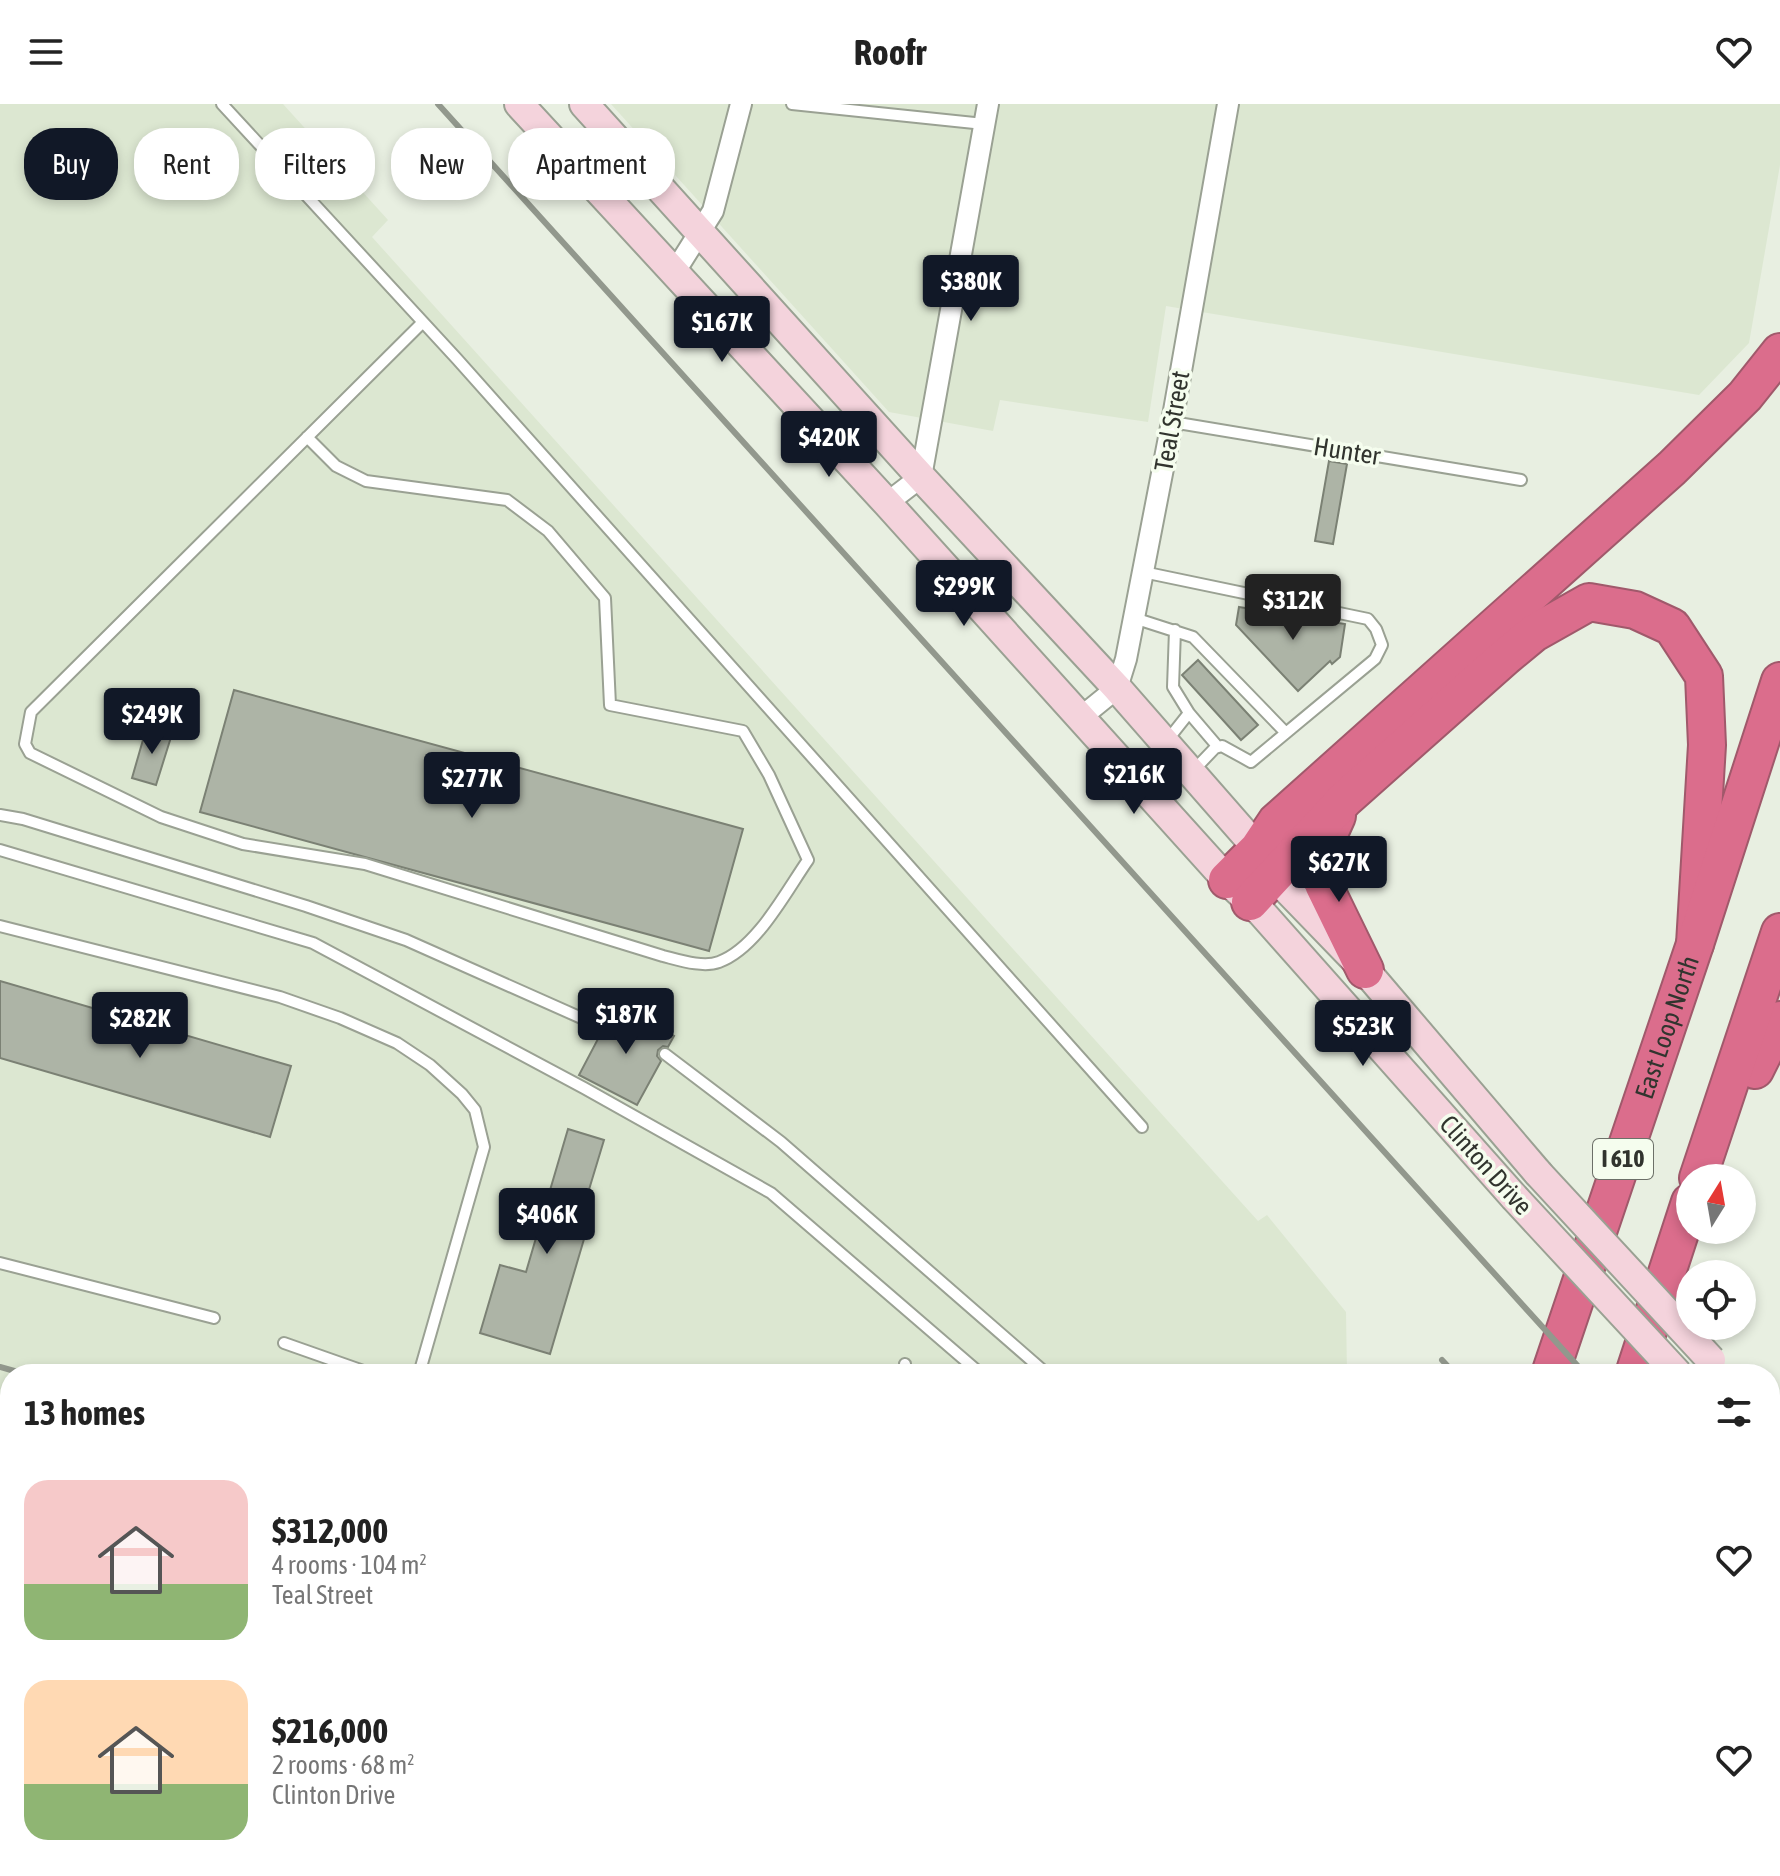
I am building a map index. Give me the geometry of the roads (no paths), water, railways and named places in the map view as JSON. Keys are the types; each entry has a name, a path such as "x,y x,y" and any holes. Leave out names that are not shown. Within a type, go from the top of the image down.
{"highway":[{"path":"1267,863 1276,822 1672,468 1745,396 1780,352"},
{"path":"1238,891 1534,633 1589,602 1635,610 1672,627 1704,676 1707,745 1695,944"},
{"name":"East Loop North","path":"1553,1364 1780,681"},
{"path":"1345,799 1324,845 1323,884 1365,970"},
{"path":"1703,1164 1780,932"},
{"path":"1705,1164 1780,1020"},
{"path":"1637,1364 1676,1244"}],"main road":[{"name":"Clinton Drive","path":"519,104 887,503 1669,1364"},
{"name":"Clinton Drive","path":"584,104 921,477 1117,688 1267,863 1365,970 1538,1173 1714,1364"}],"street":[{"path":"674,273 713,211 741,104"},
{"name":"Teal Street","path":"1117,688 1134,618 1172,422 1228,104"},
{"path":"887,503 921,477 986,114"},
{"path":"1080,718 1117,688"}],"lane":[{"path":"222,104 423,322 1142,1127"},
{"path":"792,104 986,114"},
{"path":"307,437 336,466 366,481 507,500 548,531 605,598 610,705 743,731 769,775 808,860 751,941 717,963 694,963 365,864 229,839 161,817 30,753 25,744 31,712 307,437 423,322"},
{"name":"Hunter","path":"1172,422 1521,480"},
{"path":"1143,572 1368,619 1382,645 1375,659 1251,762 1222,746 1191,773"},
{"path":"1134,618 1193,637 1286,733"},
{"path":"1175,630 1173,687 1189,713 1218,747"},
{"path":"1165,744 1189,713"},
{"path":"0,815 23,819 277,896 406,940 604,1028"},
{"path":"0,850 313,943 327,950 771,1193 969,1364"},
{"path":"0,926 280,997 340,1018 397,1043 430,1065 462,1094 475,1110 484,1147 422,1364"},
{"path":"665,1054 781,1142 1036,1364"},
{"path":"0,1263 214,1318"},
{"path":"284,1343 344,1364"}],"railway":[{"path":"438,104 1576,1364"},
{"path":"1442,1360 1446,1364"}]}
